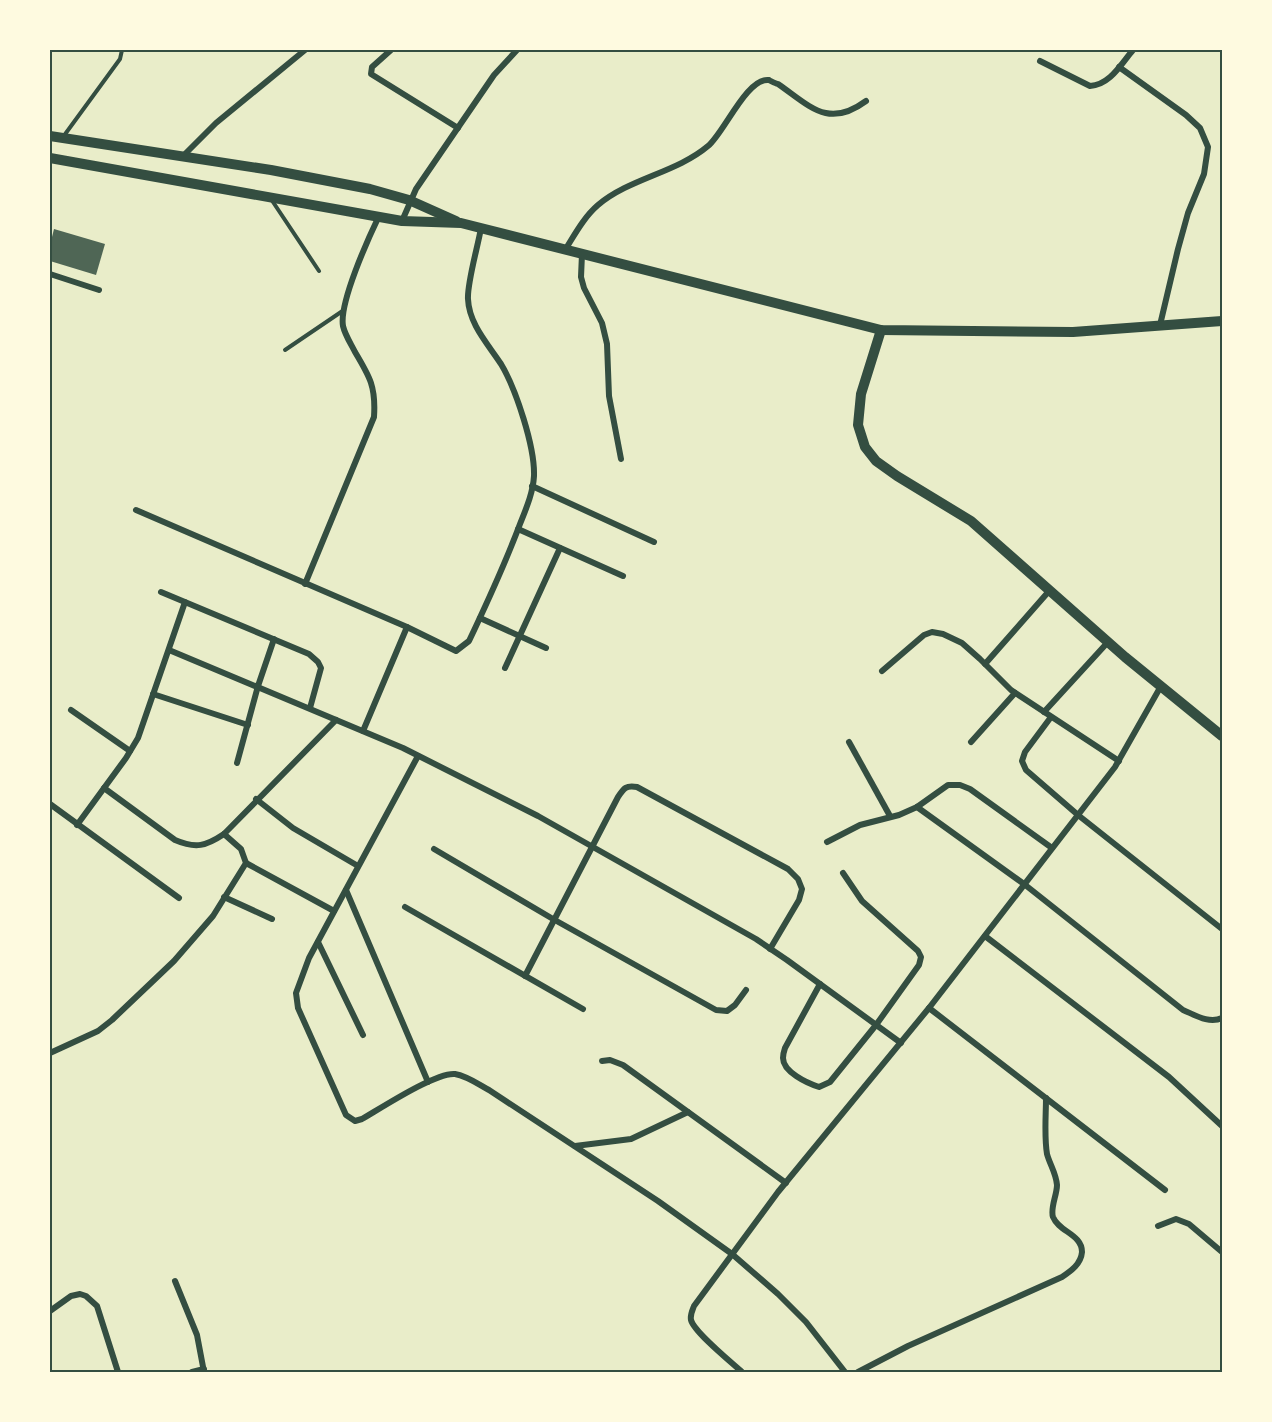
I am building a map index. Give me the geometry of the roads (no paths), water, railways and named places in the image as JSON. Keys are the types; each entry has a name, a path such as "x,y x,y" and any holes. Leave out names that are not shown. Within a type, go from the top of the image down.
{"street":[{"path":"182,156 216,123 305,50"},
{"path":"391,50 372,67 371,74 458,128"},
{"path":"402,221 409,201 458,128 494,75 517,50"},
{"path":"1040,61 1090,87 1099,86 1107,81 1133,50"},
{"path":"1119,67 1186,115 1200,128 1208,147 1204,174 1188,213 1160,326"},
{"path":"566,250 584,220 599,204 622,190 695,158 714,141 753,86 761,82 770,80 825,114 838,115 866,101"},
{"path":"50,136 271,170 370,189 409,201 461,223 881,330 1073,332 1222,321"},
{"path":"50,158 402,221 461,223"},
{"path":"304,584 374,417 375,395 368,373 343,327 344,310 360,257 379,216"},
{"path":"136,510 407,627 456,651 469,641 518,529 531,494 534,477 532,452 516,397 502,366 480,334 471,315 468,298 481,228"},
{"path":"582,254 581,277 584,288 602,322 607,344 609,396 621,459"},
{"path":"50,274 99,291"},
{"path":"881,330 861,394 858,425 865,447 876,461 971,521 1108,642 1222,736"},
{"path":"532,486 654,542"},
{"path":"518,529 623,576"},
{"path":"505,668 560,548"},
{"path":"985,664 1050,590"},
{"path":"161,592 309,654 321,668 310,708"},
{"path":"77,825 138,738 184,602"},
{"path":"480,618 546,648"},
{"path":"363,731 407,627"},
{"path":"882,671 924,635 932,632 943,634 962,644 1015,693 1119,761"},
{"path":"237,763 258,686 274,639"},
{"path":"1044,712 1108,642"},
{"path":"169,650 363,731 538,816 676,893 770,949 901,1043"},
{"path":"742,1372 691,1322 694,1306 786,1183 929,1008 1119,761 1161,686"},
{"path":"971,742 1015,693"},
{"path":"153,694 248,725"},
{"path":"71,710 130,752"},
{"path":"1051,717 1024,752 1022,761 1026,770 1078,815 1222,929"},
{"path":"104,788 175,840 186,845 198,846 210,843 224,834 336,720"},
{"path":"849,742 890,816"},
{"path":"418,756 318,942 296,993 298,1008 346,1114 355,1121 362,1119 445,1075 454,1074 465,1077 489,1090 658,1201 732,1254 806,1322 845,1372"},
{"path":"525,976 618,797 629,785 637,787 788,869 798,879 802,889 799,900 770,949"},
{"path":"827,842 860,825 917,807 948,785 960,785 970,789 1052,848"},
{"path":"256,800 293,828 358,866"},
{"path":"50,804 179,898"},
{"path":"917,807 1024,884 1183,1010 1203,1019 1222,1018"},
{"path":"224,834 241,849 246,863 334,911"},
{"path":"434,849 716,1010 727,1011 735,1005 746,990"},
{"path":"50,1053 98,1031 174,961 213,916 246,863"},
{"path":"820,984 785,1048 782,1059 787,1068 809,1084 819,1087 830,1082 876,1025 919,965 921,957 918,951 862,901 843,873"},
{"path":"346,890 428,1082"},
{"path":"224,897 272,919"},
{"path":"405,907 583,1009"},
{"path":"985,936 1169,1077 1222,1126"},
{"path":"318,942 363,1035"},
{"path":"929,1008 1165,1190"},
{"path":"602,1061 610,1060 623,1065 786,1183"},
{"path":"858,1372 908,1346 1062,1277 1073,1269 1081,1258 1082,1250 1079,1241 1053,1217 1057,1187 1055,1173 1047,1151 1046,1098"},
{"path":"574,1146 631,1139 688,1112"},
{"path":"1158,1226 1176,1219 1189,1224 1222,1252"},
{"path":"175,1281 197,1335 204,1371 192,1372"},
{"path":"50,1311 70,1296 80,1294 92,1300 97,1306 118,1372"}],"lane":[{"path":"63,138 120,59 122,50"},
{"path":"268,196 319,271"},
{"path":"285,350 344,310"}]}
